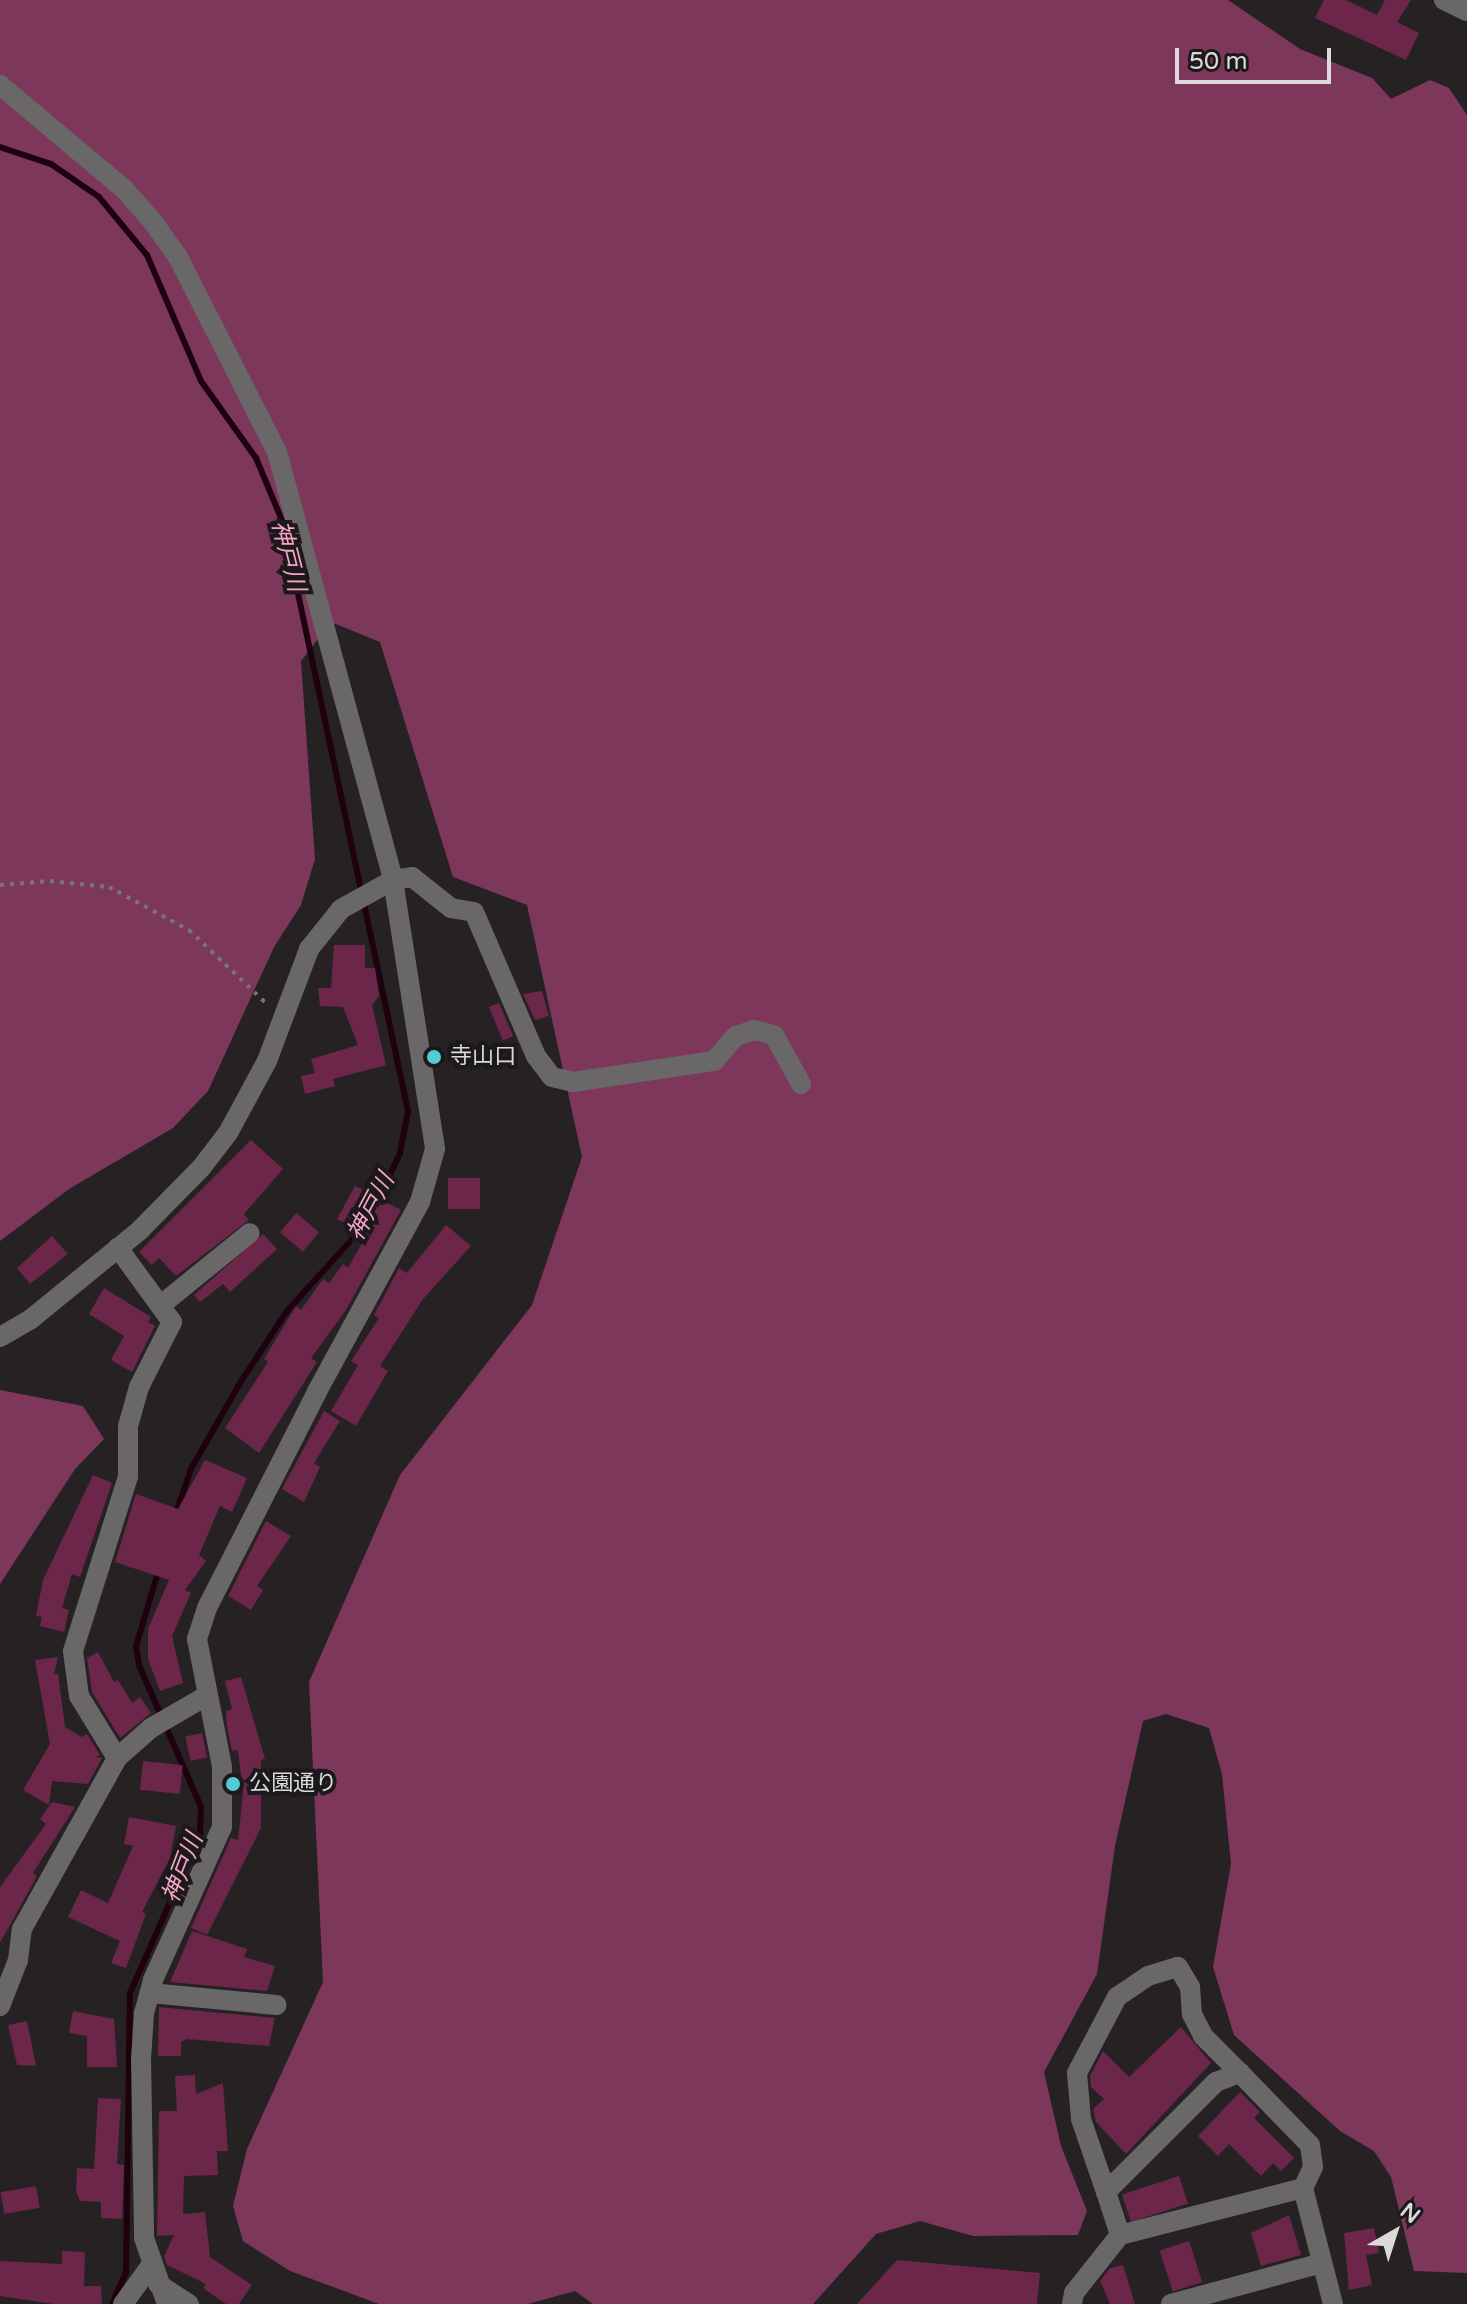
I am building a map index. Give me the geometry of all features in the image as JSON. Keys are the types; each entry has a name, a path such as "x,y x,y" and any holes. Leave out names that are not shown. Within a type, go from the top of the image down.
{"street":[{"path":"1444,0 1467,11"},
{"path":"0,85 125,190 153,222 178,257 277,452 393,880 428,1086 435,1149 432,1174 207,1608 197,1639 222,1767 222,1827 150,1993 141,2059 141,2198 155,2274 167,2304"},
{"path":"0,1337 31,1319 118,1248 201,1168 228,1133 283,1020 309,949 341,909 393,880 412,877 451,908 474,912 536,1056 552,1077 573,1082 714,1061 736,1036 754,1030 774,1035 801,1084"},
{"path":"161,1305 250,1233"},
{"path":"117,1758 79,1696 73,1651 128,1477 128,1426 139,1387 171,1331 172,1322 118,1248"},
{"path":"0,2006 18,1960 22,1929 117,1758 151,1728 206,1696"},
{"path":"1120,2235 1081,2119 1077,2073 1117,1997 1148,1976 1178,1967 1190,1987 1192,2014 1203,2036 1310,2145 1313,2167 1303,2188 1333,2304"},
{"path":"150,1993 276,2005"},
{"path":"1106,2192 1216,2082 1240,2073"},
{"path":"1072,2304 1074,2293 1120,2235 1303,2188"},
{"path":"1171,2304 1322,2263"},
{"path":"123,2304 155,2274"},
{"path":"155,2274 189,2304"}],"path":[{"path":"0,885 50,881 109,887 150,905 189,930 283,1020"}],"shaded area":[{"path":"0,0 1228,0 1300,49 1372,78 1391,99 1430,80 1449,88 1467,115 1467,2273 1414,2271 1391,2177 1374,2151 1340,2131 1234,2035 1213,1967 1231,1864 1222,1774 1209,1728 1166,1714 1143,1721 1115,1846 1097,1974 1044,2072 1061,2146 1087,2211 1078,2235 973,2236 920,2221 876,2234 813,2304 593,2304 575,2291 528,2304 379,2304 290,2271 243,2241 233,2206 247,2149 323,1982 309,1682 400,1475 532,1305 582,1157 527,905 453,877 380,642 331,622 301,661 315,859 301,905 274,947 208,1091 173,1128 69,1189 0,1241"},
{"path":"0,1390 83,1406 104,1439 75,1469 0,1584"}],"building":[{"path":"1324,0 1346,0 1377,15 1385,0 1411,0 1397,22 1419,33 1406,60 1315,18"},
{"path":"334,945 365,945 365,968 375,968 379,996 372,1005 386,1065 333,1079 335,1086 305,1094 301,1076 315,1073 311,1059 358,1045 343,1007 320,1006 318,988 331,988"},
{"path":"542,991 549,1016 535,1020 523,994"},
{"path":"499,1003 513,1036 503,1040 489,1007"},
{"path":"251,1140 283,1169 244,1214 249,1220 176,1276 159,1258 152,1265 139,1252"},
{"path":"448,1178 480,1178 480,1209 448,1209"},
{"path":"355,1186 401,1210 346,1310 311,1358 317,1362 259,1453 225,1428 268,1362 264,1359 296,1306 301,1310 323,1279 329,1283 343,1264 348,1268 367,1234 337,1219"},
{"path":"296,1213 319,1232 303,1251 280,1232"},
{"path":"446,1225 471,1246 423,1299 380,1366 388,1371 356,1426 331,1411 358,1365 351,1361 379,1318 374,1315 399,1268 407,1273"},
{"path":"263,1234 277,1249 230,1292 223,1284 200,1302 194,1295"},
{"path":"52,1236 68,1254 30,1284 17,1268"},
{"path":"104,1288 151,1317 148,1322 155,1326 132,1372 111,1360 124,1336 89,1314"},
{"path":"324,1411 340,1421 314,1463 320,1467 304,1502 282,1489"},
{"path":"205,1460 247,1478 232,1512 220,1506 199,1555 206,1561 185,1590 191,1593 172,1636 183,1683 160,1691 148,1659 148,1629 169,1580 115,1562 136,1494 178,1509"},
{"path":"93,1475 112,1483 80,1577 72,1574 62,1608 69,1610 64,1632 40,1626 42,1617 36,1616 43,1580"},
{"path":"266,1521 291,1536 257,1586 263,1590 251,1610 228,1596"},
{"path":"98,1652 114,1682 118,1680 132,1703 140,1697 151,1713 120,1738 92,1692 87,1658"},
{"path":"58,1657 54,1675 58,1673 65,1727 82,1737 87,1734 100,1755 96,1757 102,1758 88,1784 52,1781 49,1805 23,1790 50,1744 35,1660"},
{"path":"241,1677 265,1759 261,1760 261,1828 207,1935 191,1928 231,1838 238,1840 243,1792 238,1750 232,1751 227,1727 226,1711 232,1709 225,1681"},
{"path":"202,1733 207,1757 191,1761 185,1737"},
{"path":"143,1761 183,1765 180,1794 140,1790"},
{"path":"52,1802 75,1807 33,1873 37,1876 0,1943 0,1887 46,1824 40,1819"},
{"path":"129,1817 176,1826 170,1858 142,1912 146,1914 126,1968 111,1963 120,1941 68,1917 81,1890 108,1903 133,1846 124,1844"},
{"path":"192,1931 247,1949 244,1957 275,1966 267,1991 170,1982"},
{"path":"159,2007 275,2018 269,2046 187,2039 181,2042 181,2056 158,2056"},
{"path":"73,2011 114,2019 117,2067 87,2067 87,2036 69,2033"},
{"path":"27,2021 36,2066 17,2065 8,2025"},
{"path":"1181,2027 1211,2063 1126,2154 1096,2122 1093,2109 1104,2099 1091,2087 1090,2076 1103,2051 1129,2077"},
{"path":"195,2075 196,2094 223,2083 228,2151 217,2151 218,2175 184,2176 183,2214 205,2212 210,2257 252,2285 239,2304 226,2304 203,2288 206,2284 167,2265 164,2256 174,2235 157,2236 159,2111 177,2111 175,2076"},
{"path":"1240,2092 1260,2112 1254,2118 1294,2158 1281,2171 1273,2163 1261,2176 1229,2144 1218,2156 1198,2136"},
{"path":"98,2098 121,2099 117,2164 124,2165 122,2219 101,2218 101,2202 80,2201 76,2191 77,2168 94,2169"},
{"path":"1179,2176 1188,2204 1131,2222 1122,2195"},
{"path":"36,2186 40,2208 4,2214 1,2192"},
{"path":"1289,2215 1301,2255 1261,2266 1251,2233"},
{"path":"1374,2228 1379,2253 1366,2255 1372,2285 1349,2290 1344,2233"},
{"path":"1189,2241 1202,2282 1173,2291 1160,2251"},
{"path":"62,2251 85,2252 84,2286 101,2286 102,2304 53,2304 0,2296 0,2261 62,2264"},
{"path":"897,2260 1040,2273 1037,2304 857,2304"},
{"path":"1123,2265 1135,2304 1110,2304 1100,2281 1110,2268"}],"waterway":[{"name":"神戸川","path":"0,147 51,164 99,197 147,255 201,381 256,458 283,523 408,1111 400,1153 377,1203"},
{"name":"神戸川","path":"175,1516 191,1469 240,1383 287,1311 364,1226"},
{"name":"神戸川","path":"112,2304 126,2272 130,1993 200,1834 201,1807 139,1665 136,1646 159,1569"}],"place":[{"name":"寺山口","path":"434,1057"},
{"name":"公園通り","path":"233,1784"}]}
